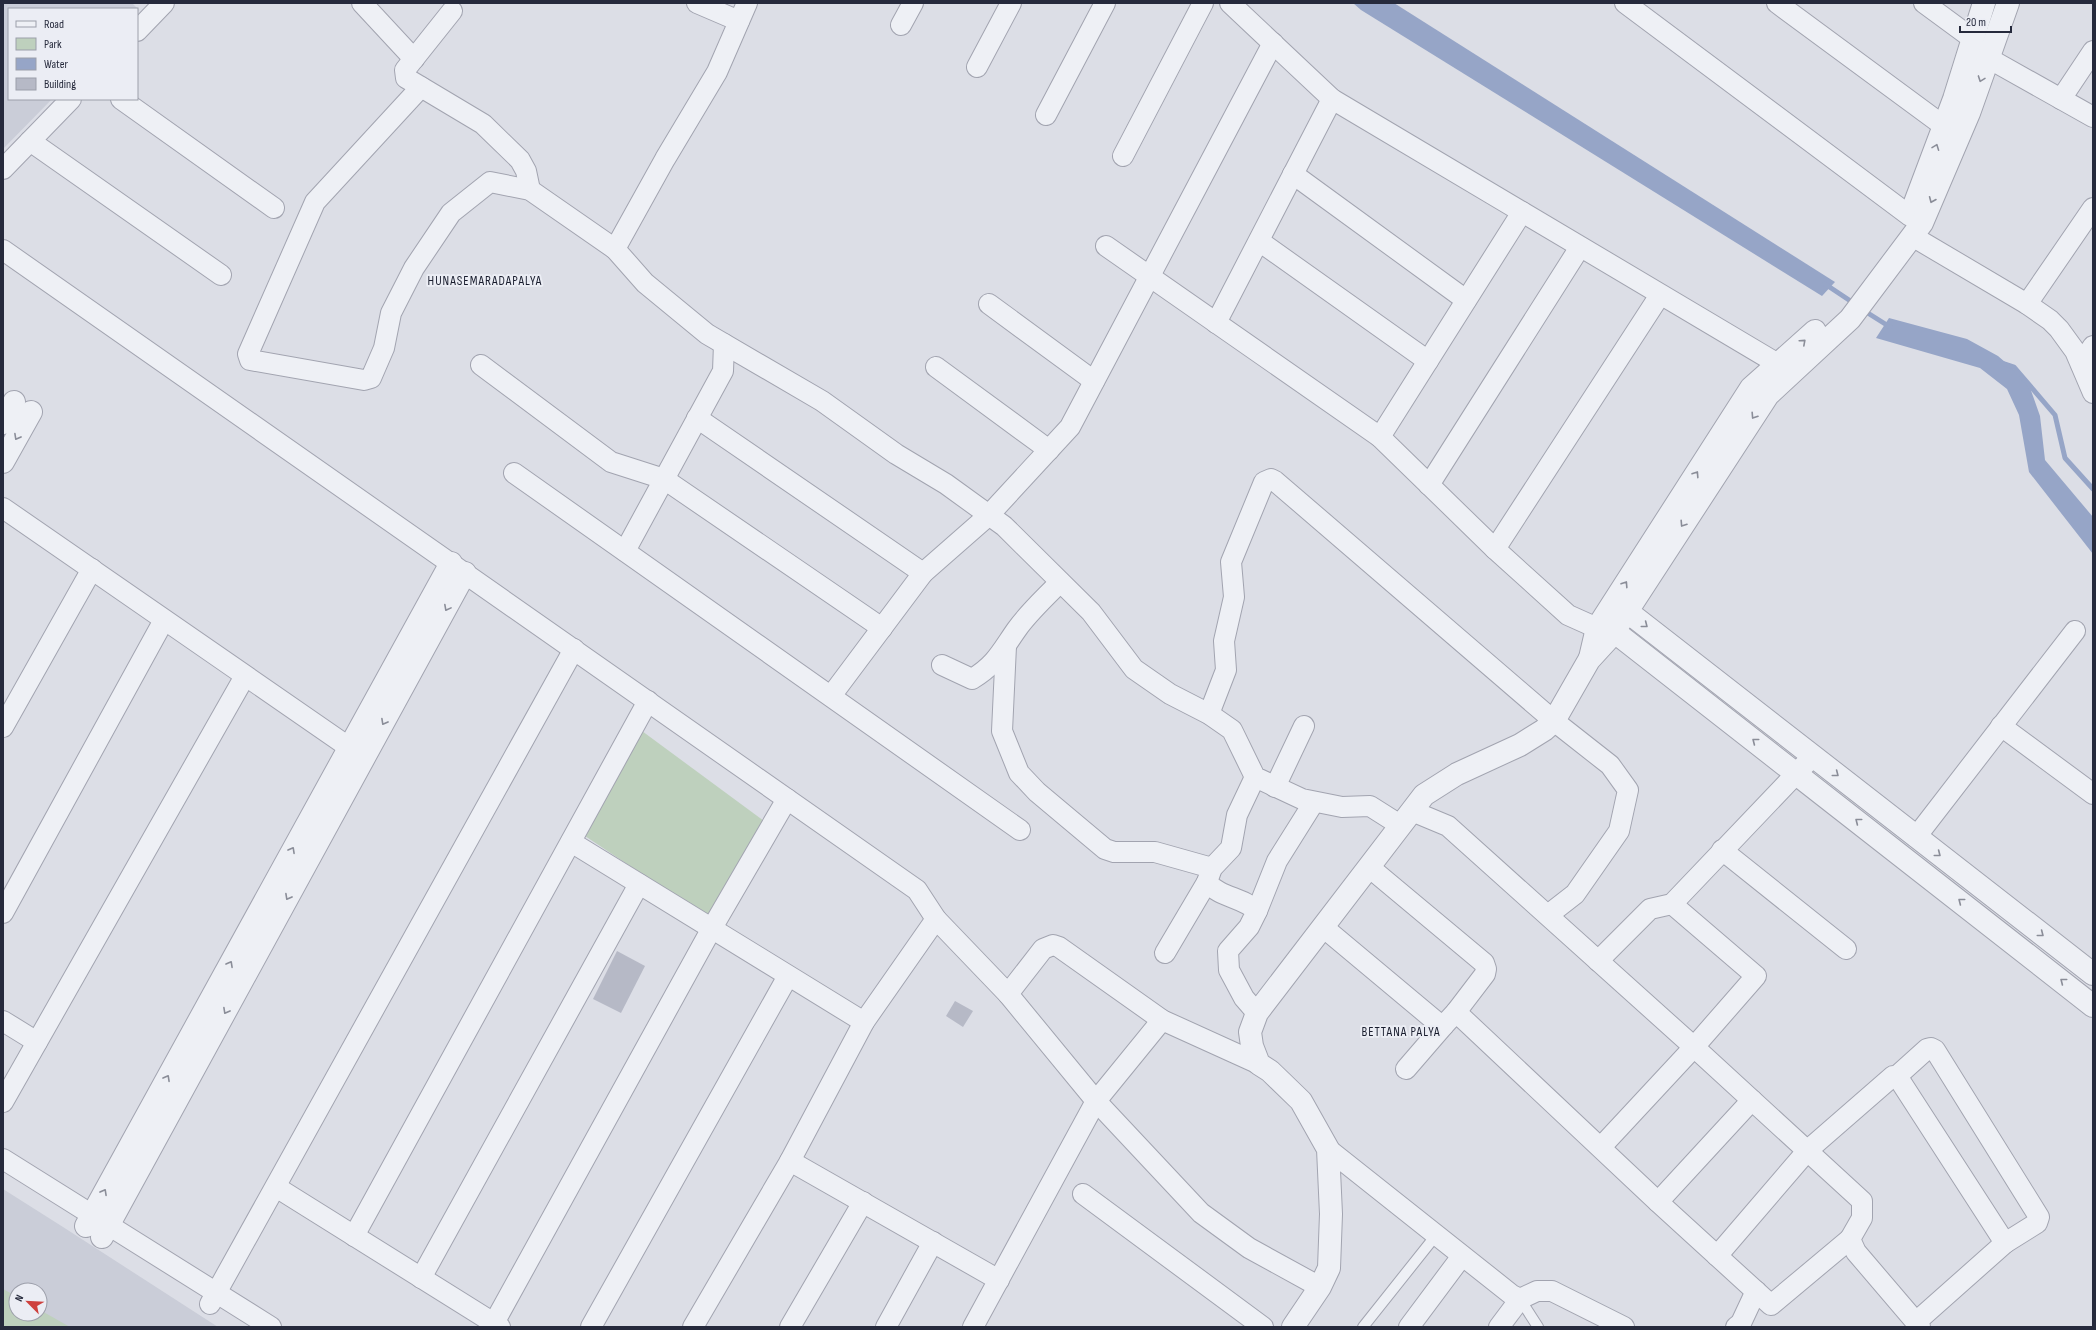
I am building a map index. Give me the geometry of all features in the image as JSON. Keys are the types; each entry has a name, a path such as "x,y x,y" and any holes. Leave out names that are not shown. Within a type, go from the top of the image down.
{"street":[{"path":"138,30 164,3"},
{"path":"362,3 414,59"},
{"path":"615,249 665,159 717,72 743,12 697,3"},
{"path":"901,25 913,3"},
{"path":"977,67 1010,3"},
{"path":"1046,115 1105,3"},
{"path":"1123,156 1203,3"},
{"path":"1230,3 1332,99 1778,364"},
{"path":"1625,3 1911,226 2027,304 2059,329 2081,364 2093,394"},
{"path":"1777,3 1952,132"},
{"path":"1924,3 1973,39"},
{"path":"1259,1064 1252,1046 1250,1032 1257,1013 1424,794 1457,774 1520,745 1544,730 1554,721 1589,660 1604,627 1620,606 1751,388 1762,389 1845,314 1911,226 1922,223 1952,132 1973,39 1984,3"},
{"path":"1952,132 1988,58 2008,3"},
{"path":"452,10 405,70 404,74 406,78 483,124 520,160 526,171 530,190"},
{"path":"831,696 922,573 988,516 1070,427 1273,43"},
{"path":"2061,99 2093,51"},
{"path":"1988,58 2093,117"},
{"path":"421,87 315,202 248,354 250,360 364,380 371,378 384,348 391,313 414,268 451,213 490,182 530,190 615,249 646,282 707,334 822,401 896,454 946,484 988,516 1004,526 1091,612 1134,669 1170,694 1209,714 1232,730 1255,777 1302,799 1342,808 1370,806 1406,818 1448,826 1808,1150 1862,1201 1862,1218 1850,1239 1772,1305 1658,1202 1601,1147 1450,1018"},
{"path":"1216,323 1332,99"},
{"path":"3,169 70,100"},
{"path":"122,100 274,208"},
{"path":"30,141 221,275"},
{"path":"1293,174 1466,300"},
{"path":"2027,304 2093,208"},
{"path":"1380,437 1522,212"},
{"path":"1258,241 1428,361"},
{"path":"1106,246 1380,437 1495,549 1568,615 1604,627 1797,773 2093,1006"},
{"path":"1429,485 1580,247"},
{"path":"3,250 455,574"},
{"path":"3,265 455,574 784,804 917,890 936,919 1008,994 1096,1101 1201,1213 1249,1248 1320,1287"},
{"path":"1495,549 1660,295"},
{"path":"989,304 1094,381"},
{"path":"1762,389 1778,364 1845,314"},
{"path":"625,551 723,371 724,344"},
{"path":"2081,364 2093,346"},
{"path":"481,365 612,462 664,479 882,628"},
{"path":"936,367 1049,450"},
{"path":"3,423 23,407 3,462"},
{"path":"697,418 922,573"},
{"path":"514,472 1020,830"},
{"path":"1209,714 1226,670 1224,641 1234,597 1231,562 1264,482 1271,479 1554,721 1610,765 1628,790 1619,831 1575,894 1548,915"},
{"path":"3,508 357,753"},
{"path":"3,727 92,570"},
{"path":"97,1226 455,574"},
{"path":"942,665 972,679 984,672 997,660 1017,629 1060,582"},
{"path":"1620,606 2093,974"},
{"path":"3,913 164,620"},
{"path":"1916,837 2075,632"},
{"path":"1006,646 1002,731 1018,774 1037,792 1105,849 1114,852 1151,851 1209,875"},
{"path":"213,1299 571,655"},
{"path":"3,1102 245,676"},
{"path":"354,1236 645,707"},
{"path":"1275,787 1304,726"},
{"path":"2002,726 2093,794"},
{"path":"1598,960 1650,909 1672,904 1813,756"},
{"path":"1166,954 1209,875 1231,848 1237,816 1255,777"},
{"path":"1257,1013 1244,998 1229,970 1228,951 1248,927 1257,911 1277,861 1314,802"},
{"path":"276,1187 497,1325 712,928 784,804"},
{"path":"784,804 936,919"},
{"path":"571,842 864,1022"},
{"path":"1722,850 1846,948"},
{"path":"1369,867 1484,963 1486,968 1485,974 1450,1018 1406,1069"},
{"path":"1209,875 1213,890 1250,904 1257,911"},
{"path":"421,1278 639,884"},
{"path":"1601,1147 1694,1047 1756,976 1672,904"},
{"path":"693,1327 790,1161 864,1022 936,919"},
{"path":"1323,927 1439,1024 1450,1018"},
{"path":"1008,994 1043,949 1053,945 1059,946 1162,1020 1259,1064 1270,1071 1301,1101 1328,1149 1512,1295 1520,1298"},
{"path":"591,1327 788,976"},
{"path":"973,1327 1096,1101 1162,1020"},
{"path":"3,1021 37,1042"},
{"path":"1717,1256 1808,1150 1893,1076 1898,1076 1927,1049 1935,1050 2039,1217 2037,1222 2005,1243 1918,1324 1856,1252 1850,1239"},
{"path":"1898,1076 2005,1243"},
{"path":"1658,1202 1752,1100"},
{"path":"1293,1327 1320,1287 1329,1268 1331,1214 1328,1149"},
{"path":"3,1159 97,1226 213,1299 271,1327"},
{"path":"790,1161 999,1280"},
{"path":"3,1175 97,1226"},
{"path":"1083,1194 1263,1327"},
{"path":"790,1327 863,1202"},
{"path":"886,1327 933,1242"},
{"path":"1409,1327 1462,1256"},
{"path":"1736,1327 1741,1323 1756,1290"},
{"path":"1499,1327 1520,1298 1537,1291 1552,1291 1624,1327"},
{"path":"213,1299 246,1327"}],"lane":[{"path":"1363,1327 1437,1234"},
{"path":"1520,1298 1538,1327"}],"shaded area":[{"path":"3,3 132,3 137,8 8,8 8,100 51,100 3,149"},
{"path":"3,1189 63,1227 218,1327 3,1327"}],"green space":[{"path":"642,731 768,824 711,920 585,836"},
{"path":"3,1289 8,1292 8,1322 48,1322 48,1315 70,1327 3,1327"}],"water":[{"path":"1353,3 1394,3 1835,282 1822,296 1361,10"},
{"path":"1889,318 1967,339 1998,356 2028,382 2040,416 2045,460 2093,517 2093,554 2029,472 2019,415 2007,389 1980,368 1876,338"}],"building":[{"path":"617,951 645,966 621,1013 593,999"},
{"path":"955,1001 973,1011 963,1027 946,1016"}],"waterway":[{"path":"1825,284 1855,304"},
{"path":"1863,310 1890,327"},
{"path":"2002,363 2014,367 2055,415 2065,458 2093,489"}],"district":[{"name":"HUNASEMARADAPALYA","path":"485,280"},
{"name":"BETTANA PALYA","path":"1401,1031"}]}
